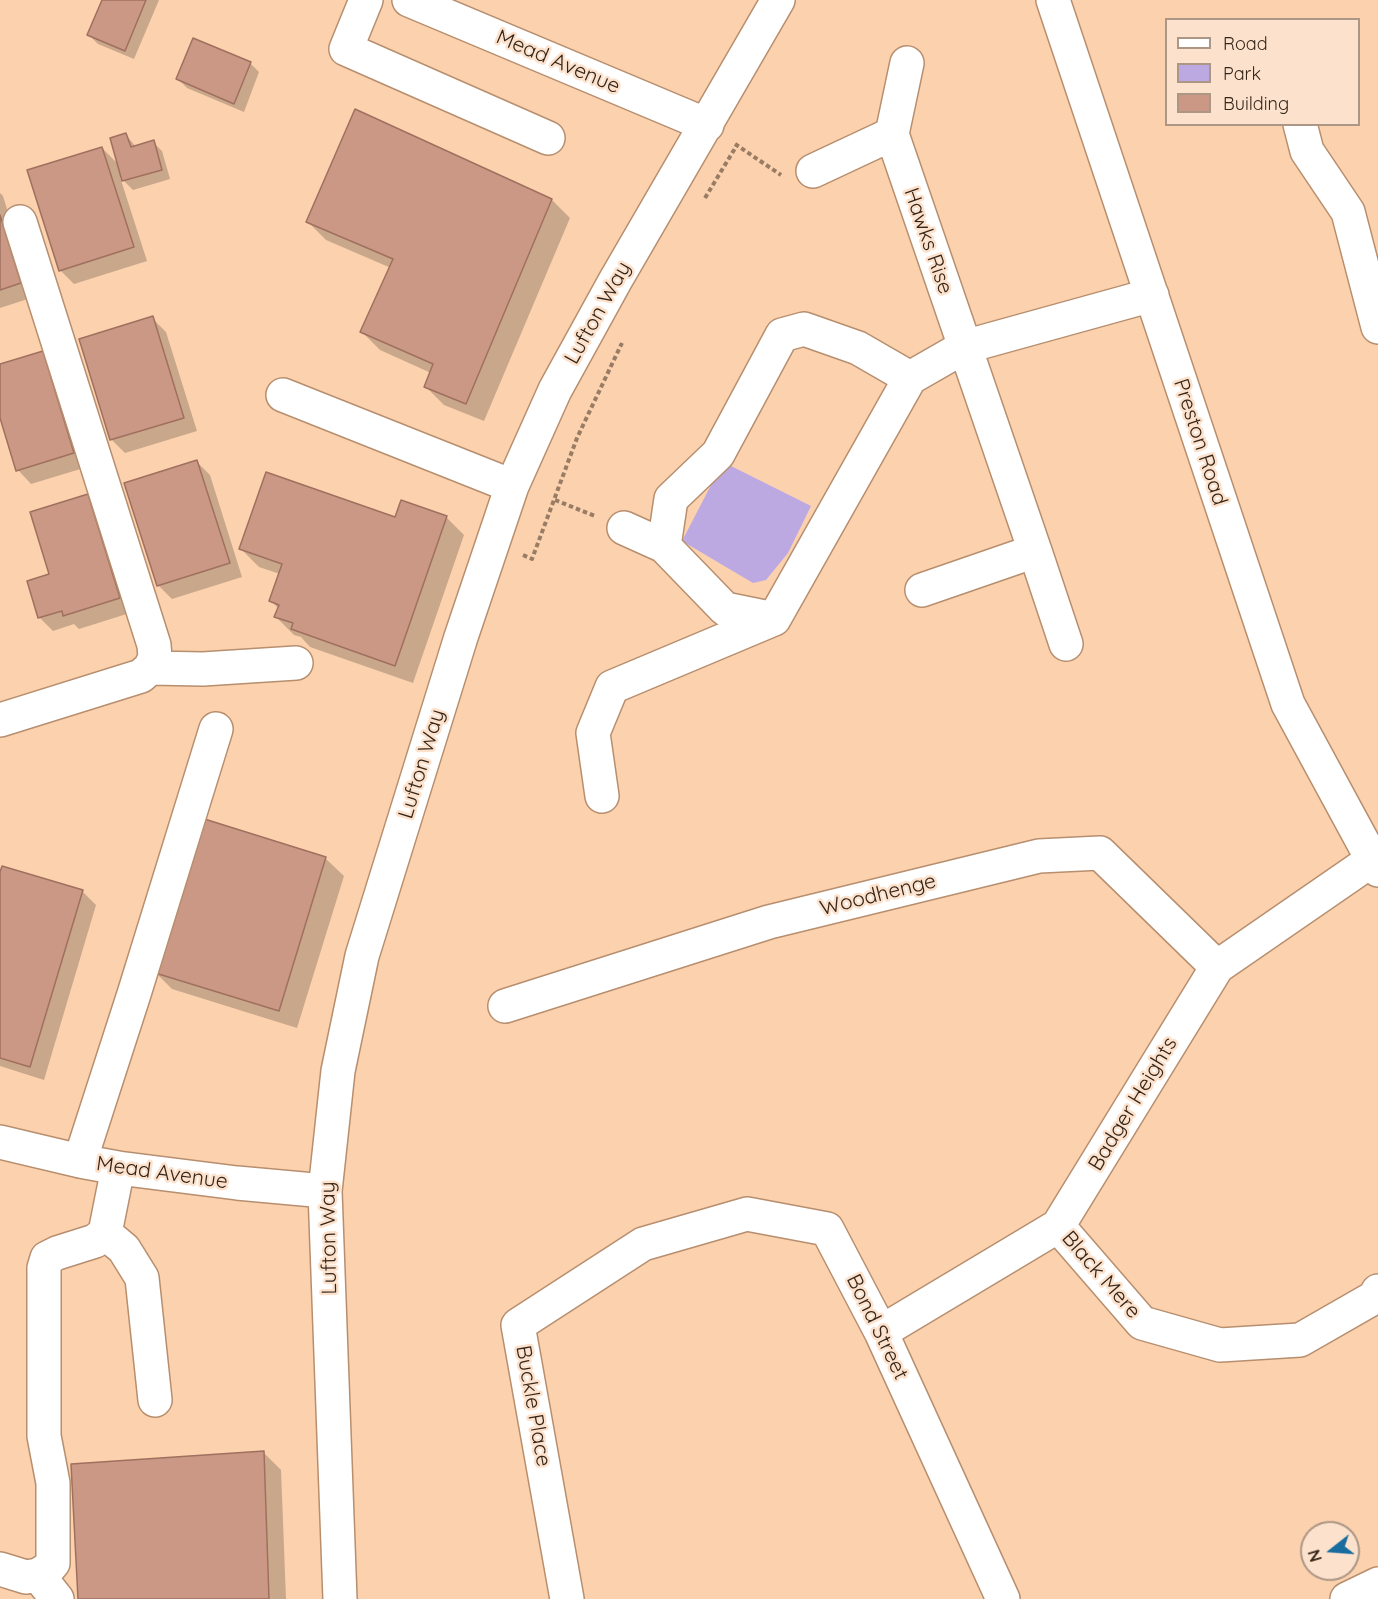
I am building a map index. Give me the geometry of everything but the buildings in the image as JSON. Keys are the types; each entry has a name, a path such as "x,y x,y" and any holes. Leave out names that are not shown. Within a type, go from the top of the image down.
{"street":[{"path":"366,0 346,49 548,138"},
{"name":"Mead Avenue","path":"409,0 707,125"},
{"name":"Lufton Way","path":"340,1599 326,1191 338,1071 362,956 461,638 512,486 555,390 615,280 778,0"},
{"name":"Preston Road","path":"1053,0 1288,704 1375,865"},
{"path":"813,171 892,134 907,63"},
{"path":"1301,126 1307,151 1348,212 1377,318"},
{"name":"Hawks Rise","path":"892,134 1066,644"},
{"path":"0,720 141,675 150,668 155,657 154,645 20,222"},
{"path":"602,796 593,733 612,687 774,619 910,378 964,347 1152,296"},
{"path":"664,546 671,499 718,454 782,335 804,329 858,348 910,378"},
{"path":"283,395 512,486"},
{"path":"624,528 664,546 725,609 774,619"},
{"path":"922,590 1035,551"},
{"path":"150,668 203,669 296,663"},
{"path":"80,1161 216,729"},
{"name":"Woodhenge","path":"505,1005 769,922 1039,856 1100,853 1217,967"},
{"name":"Badger Heights","path":"881,1332 1058,1226 1217,967 1375,865"},
{"name":"Mead Avenue","path":"0,1142 118,1168 237,1183 326,1191"},
{"path":"0,1569 26,1576 47,1587 48,1569 53,1563 53,1483 44,1436 44,1268 47,1258 95,1241 105,1233 118,1168"},
{"name":"Bond Street","path":"643,1244 747,1214 827,1229 881,1332 1003,1599"},
{"name":"Black Mere","path":"1058,1226 1142,1323 1220,1345 1300,1340 1375,1297 1378,1291"},
{"path":"105,1233 124,1249 142,1278 155,1400"},
{"name":"Buckle Place","path":"567,1599 518,1325 643,1244"},
{"path":"1347,1599 1378,1584"}],"path":[{"path":"707,125 786,178 813,171"},
{"path":"702,203 737,145"},
{"path":"493,544 532,559 577,438 622,342"},
{"path":"555,500 624,528"}],"green space":[{"path":"723,462 811,506 788,553 766,580 753,583 682,541"}]}
